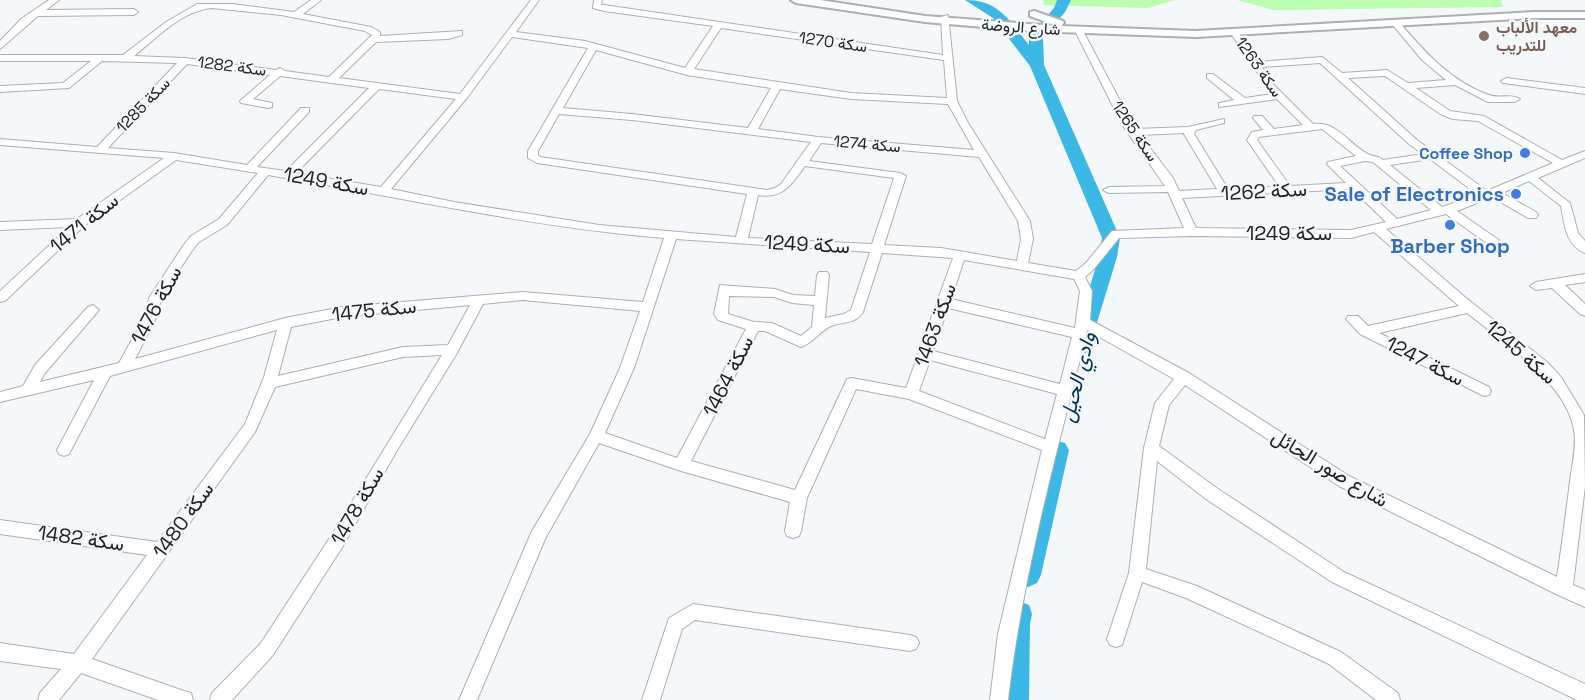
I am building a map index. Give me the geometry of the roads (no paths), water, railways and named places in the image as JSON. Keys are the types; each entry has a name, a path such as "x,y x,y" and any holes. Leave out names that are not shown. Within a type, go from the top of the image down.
{"main road":[{"name":"شارع الروضة","path":"796,0 945,19 1004,22 1032,17 1079,31 1234,32 1534,15 1584,16"},
{"name":"شارع الروضة","path":"945,19 1032,17 1131,29 1209,32"}],"street":[{"path":"0,46 36,13 55,0"},
{"path":"298,13 317,0"},
{"path":"384,191 463,97 535,0"},
{"name":"سكة 1270","path":"598,0 596,6 599,7 948,58"},
{"path":"125,58 189,11 209,3 229,2 298,13 374,31 377,34 374,39 332,79"},
{"path":"36,13 134,12"},
{"path":"945,19 952,101 963,123 1024,221 1029,235 1028,248 1021,267"},
{"path":"1396,24 1420,52 1454,82"},
{"path":"687,72 718,25"},
{"name":"سكة 1265","path":"1079,31 1100,75 1132,132 1162,170 1192,232"},
{"name":"سكة 1263","path":"1234,32 1255,66 1278,96 1310,127"},
{"path":"374,39 448,36 459,33"},
{"path":"509,34 593,46 645,63 777,86 851,96 952,101"},
{"path":"593,46 533,151 532,156 537,160 753,193 778,191 803,163 818,140"},
{"name":"سكة 1282","path":"0,58 125,58 186,61 463,97"},
{"path":"0,89 66,86 100,58"},
{"path":"1255,66 1322,60 1431,156 1491,194 1532,215"},
{"name":"سكة 1285","path":"101,149 186,61"},
{"path":"268,105 245,101 280,72"},
{"path":"1341,76 1388,73 1446,113 1453,116 1480,118 1560,163"},
{"path":"1210,76 1243,102"},
{"path":"1506,81 1585,91"},
{"path":"1407,86 1454,82 1464,84 1488,99 1515,99"},
{"path":"289,174 377,85"},
{"path":"751,133 777,86"},
{"path":"1223,105 1278,96"},
{"path":"250,168 305,110"},
{"name":"سكة 1274","path":"557,111 632,117 818,140 984,154"},
{"path":"1258,118 1270,131"},
{"path":"1132,132 1190,130 1197,126 1220,121"},
{"path":"1287,190 1252,140 1252,136 1270,131 1310,127 1329,128 1365,158"},
{"path":"1190,130 1191,138 1224,194"},
{"name":"سكة 1249","path":"0,142 174,156 289,174 454,206 577,225 671,236 960,255 1078,276 1096,262 1110,238 1116,234 1192,232 1351,234 1444,211 1491,194 1585,154"},
{"name":"سكة 1471","path":"0,298 80,223 174,156"},
{"path":"1382,163 1431,156"},
{"name":"سكة 1262","path":"1393,222 1332,164 1374,158 1444,211 1499,246"},
{"name":"سكة 1464","path":"681,465 754,327 767,326 801,342 807,340 825,323 850,319 857,312 900,176 803,163"},
{"name":"سكة 1476","path":"124,367 153,312 155,298 187,249 195,239 223,222 266,170"},
{"path":"1530,177 1566,205 1572,234 1585,249"},
{"name":"سكة 1262","path":"1109,190 1224,194 1354,186"},
{"path":"741,241 753,193"},
{"path":"0,226 80,223"},
{"name":"سكة 1245","path":"1376,227 1542,366 1556,381 1577,416 1582,432 1580,465 1564,590"},
{"path":"468,700 538,536 596,436 627,368 671,236"},
{"name":"سكة 1463","path":"911,394 960,255"},
{"path":"818,328 824,275"},
{"path":"999,700 1006,634 1050,447 1067,391 1082,328 1086,291 1078,276"},
{"path":"1536,286 1585,278"},
{"path":"1555,283 1585,311"},
{"path":"754,327 720,314 724,289 775,293 792,299 821,301"},
{"name":"سكة 1475","path":"0,397 124,367 285,323 342,312 523,296 648,307"},
{"name":"سكة 1478","path":"219,700 267,649 337,541 452,350 479,300"},
{"name":"شارع صور الحائل","path":"943,302 1082,328 1141,352 1184,377 1344,481 1585,599"},
{"name":"سكة 1247","path":"1365,331 1470,308"},
{"path":"28,390 40,369 93,310"},
{"name":"سكة 1247","path":"1353,320 1365,331 1484,392"},
{"name":"سكة 1480","path":"47,700 78,663 249,428 261,407 270,383 285,323"},
{"path":"270,383 403,352 452,350"},
{"path":"924,354 1067,391"},
{"path":"64,450 105,371"},
{"path":"1116,639 1137,573 1151,448 1161,403 1184,377"},
{"path":"793,531 799,498 852,383 911,394 1050,447"},
{"path":"596,436 681,465 799,498"},
{"path":"1151,448 1212,494 1338,577 1585,694"},
{"name":"سكة 1482","path":"0,526 161,550"},
{"path":"1137,573 1191,592 1335,658 1391,700"},
{"path":"651,700 675,624 693,612 910,643"},
{"path":"0,652 78,663 184,700"}],"waterway":[{"name":"وادي الحيل","path":"972,0 998,15 1037,65"},
{"name":"وادي الحيل","path":"1037,65 1036,37 1060,9 1064,0"},
{"name":"وادي الحيل","path":"1037,65 1111,238 1108,257 1081,347"},
{"name":"وادي الحيل","path":"1028,575 1057,450"},
{"name":"وادي الحيل","path":"1015,700 1016,624 1019,614"}],"place":[{"name":"معهد الألباب للتدريب","path":"1484,36"},
{"name":"Coffee Shop","path":"1525,153"},
{"name":"Sale of Electronics","path":"1516,194"},
{"name":"Barber Shop","path":"1450,225"}]}
